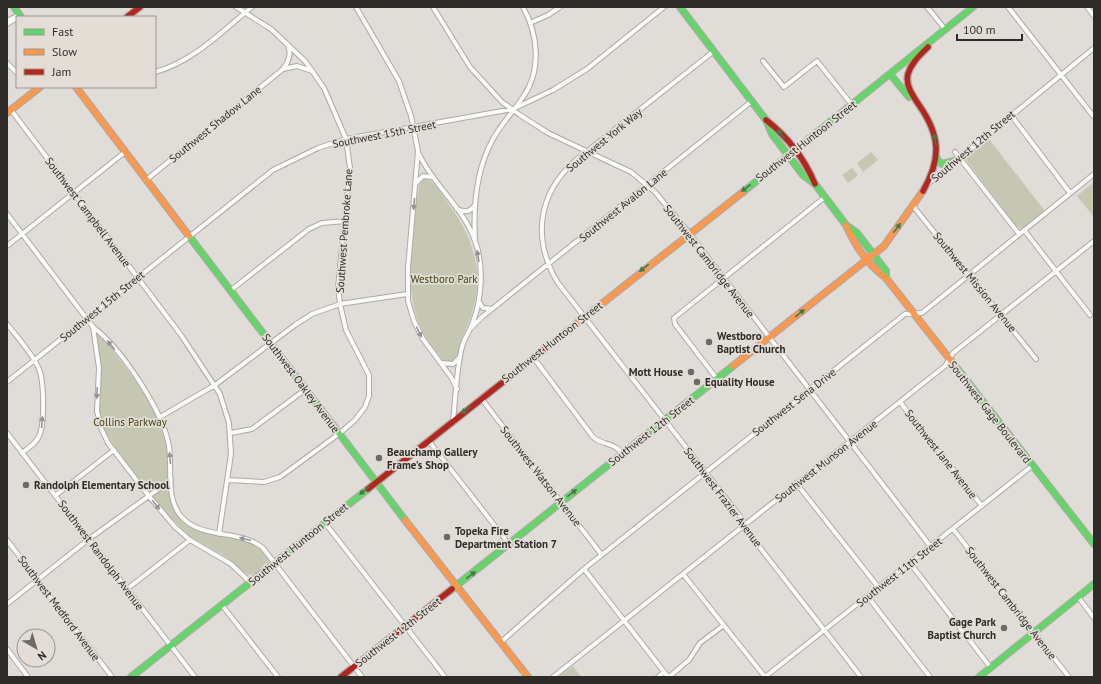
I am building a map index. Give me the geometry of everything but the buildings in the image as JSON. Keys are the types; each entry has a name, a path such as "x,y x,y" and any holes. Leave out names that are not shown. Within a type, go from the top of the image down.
{"main road":[{"path":"14,7 18,16"},
{"path":"128,16 140,7"},
{"name":"Southwest Gage Boulevard","path":"680,7 766,120 772,134 803,175 815,184 846,225 856,233 874,255 886,271 886,278"},
{"name":"Southwest Huntoon Street","path":"131,677 480,398 852,105 973,7"},
{"path":"935,37 933,42 913,62 907,84 910,94 925,115 934,134 938,161 942,164 954,161"},
{"path":"890,74 925,115"},
{"path":"9,112 39,88"},
{"name":"Southwest Oakley Avenue","path":"77,88 376,482 528,677"},
{"name":"Southwest Gage Boulevard","path":"766,120 778,129 810,171 815,184"},
{"path":"923,189 932,173 936,155"},
{"name":"Southwest 12th Street","path":"341,677 874,255 884,246 913,206 923,189"},
{"name":"Southwest Gage Boulevard","path":"846,225 850,237 867,260 877,272 886,278 1094,544"},
{"path":"979,677 1094,584"}],"street":[{"name":"Southwest Pembroke Lane","path":"228,480 264,482 280,477 340,433 355,420 365,407 370,388 367,369 348,336 340,304 338,287 346,221 350,168 346,139 324,88 313,72 285,41 236,7"},
{"path":"156,72 172,66 191,56 252,7"},
{"path":"353,7 357,9 399,81 408,103 418,151 408,268 408,294 414,321 420,334 440,362 457,390"},
{"name":"Southwest Cambridge Avenue","path":"433,7 470,67 496,97 539,128 631,172 647,185 689,233 849,442 931,546"},
{"path":"453,420 460,357 479,300 480,276 475,241 475,205 477,187 485,157 493,139 513,109 524,96 533,76 536,55 535,42 530,23 523,7"},
{"path":"530,23 548,15 560,7"},
{"name":"Southwest 15th Street","path":"7,382 273,170 318,148 346,139 513,109 553,90 587,69 664,7"},
{"path":"927,7 945,29"},
{"path":"1008,7 1094,117"},
{"path":"1087,7 1094,16"},
{"path":"7,24 7,20 16,18"},
{"path":"283,69 287,64 290,52 285,41"},
{"name":"Southwest 12th Street","path":"923,189 954,161 1094,48"},
{"name":"Southwest York Way","path":"584,316 558,283 548,265 543,247 542,227 548,197 563,172 714,51"},
{"path":"763,61 784,87 816,62 852,105"},
{"path":"7,63 16,72"},
{"path":"283,69 297,66 313,72"},
{"name":"Southwest Shadow Lane","path":"146,180 283,69"},
{"name":"Southwest Avalon Lane","path":"470,329 494,308 752,101"},
{"name":"Southwest Campbell Avenue","path":"9,112 74,194 181,335 215,385 224,404 230,433 230,466 219,534"},
{"path":"1010,115 1070,193"},
{"path":"418,151 431,177 456,209 475,241"},
{"path":"7,246 125,152"},
{"path":"955,152 1019,234"},
{"name":"Southwest Sena Drive","path":"501,642 601,554 905,314 922,313 1094,174"},
{"path":"416,183 424,176 431,177"},
{"path":"717,379 673,320 825,197"},
{"path":"456,209 465,212 472,210 475,205"},
{"name":"Southwest Mission Avenue","path":"913,206 1036,359"},
{"path":"7,214 93,327 105,338 147,393 160,417 169,448 173,501 183,519 199,529 246,539 258,544 269,554 274,563 362,677"},
{"path":"231,290 309,229 322,223 346,221"},
{"path":"1024,230 1090,315"},
{"name":"Southwest Munson Avenue","path":"553,677 945,366 953,353 1094,241"},
{"path":"160,417 215,385 303,319 340,304 408,294"},
{"path":"479,300 483,308 488,310 494,308"},
{"name":"Southwest Frazier Avenue","path":"584,316 706,472 744,525 861,677"},
{"path":"7,324 34,360 42,376 43,424 38,439 22,453"},
{"path":"93,327 99,368 97,403 98,421 108,443 148,495 176,527 190,540 224,558 250,582"},
{"path":"440,362 450,365 457,362 460,357"},
{"path":"533,357 593,437 598,441 618,448 622,454"},
{"path":"230,433 252,429 306,389"},
{"name":"Southwest Watson Avenue","path":"480,398 601,554"},
{"name":"Southwest Jane Avenue","path":"900,402 982,506"},
{"name":"Southwest Randolph Avenue","path":"7,433 195,677"},
{"path":"428,440 509,544"},
{"path":"56,495 114,450"},
{"name":"Southwest 11th Street","path":"765,677 1032,466"},
{"path":"7,604 89,539 148,495 171,480"},
{"path":"796,484 879,588"},
{"path":"325,523 445,677"},
{"name":"Southwest Cambridge Avenue","path":"953,529 1069,677"},
{"name":"Southwest Medford Avenue","path":"7,540 112,677"},
{"path":"127,589 190,540"},
{"path":"910,563 991,668"},
{"path":"584,569 669,677 689,660 700,643 724,625"},
{"path":"683,574 765,677"},
{"path":"868,597 930,677"},
{"path":"1078,598 1094,618"},
{"path":"222,605 278,677"},
{"path":"7,649 28,677"},
{"path":"658,677 664,672"}],"green space":[{"path":"988,138 1045,211 1022,229 1016,226 966,160 966,155"},
{"path":"871,152 878,160 863,172 857,163"},
{"path":"852,168 858,175 848,183 842,175"},
{"name":"Westboro Park","path":"424,178 436,186 454,212 469,238 474,253 477,282 476,297 456,358 451,362 444,362 425,335 420,326 415,310 412,293 410,275 412,238 419,185"},
{"path":"1094,182 1094,217 1077,196"},
{"name":"Collins Parkway","path":"97,334 100,334 134,379 156,415 168,456 170,494 176,512 189,526 201,531 254,545 263,551 269,561 256,573 250,575 245,573 226,557 191,537 169,516 146,489 112,443 103,427 99,410 101,374"},
{"path":"573,666 581,677 558,677"}],"traffic: fast":[{"path":"14,7 20,16"},
{"path":"680,7 766,120 772,134 803,175 815,184 846,225 857,233 874,255 886,271 886,278"},
{"path":"743,192 973,7"},
{"path":"890,74 909,97"},
{"path":"936,156 938,161 942,164 954,161"},
{"path":"189,236 405,520"},
{"path":"952,362 1094,544"},
{"path":"452,589 733,366"},
{"path":"131,677 368,489"},
{"path":"979,677 1094,584"}],"traffic: slow":[{"path":"7,113 39,88"},
{"path":"77,88 189,236"},
{"path":"733,366 884,246 923,191"},
{"path":"556,340 743,192"},
{"path":"846,225 853,240 867,261 886,278 952,362"},
{"path":"405,520 528,677"}],"traffic: jam":[{"path":"128,16 140,7"},
{"path":"923,191 929,179 936,157 935,137 926,116 910,90 907,78 909,70 919,56 928,47"},
{"path":"766,120 795,149 806,165 815,184"},
{"path":"368,489 556,340"},
{"path":"341,677 452,589"}],"place":[{"name":"Westboro Baptist Church","path":"709,342"},
{"name":"Mott House","path":"691,372"},
{"name":"Equality House","path":"697,382"},
{"name":"Beauchamp Gallery Frame's Shop","path":"379,458"},
{"name":"Randolph Elementary School","path":"26,485"},
{"name":"Topeka Fire Department Station 7","path":"447,537"},
{"name":"Gage Park Baptist Church","path":"1004,628"}]}
